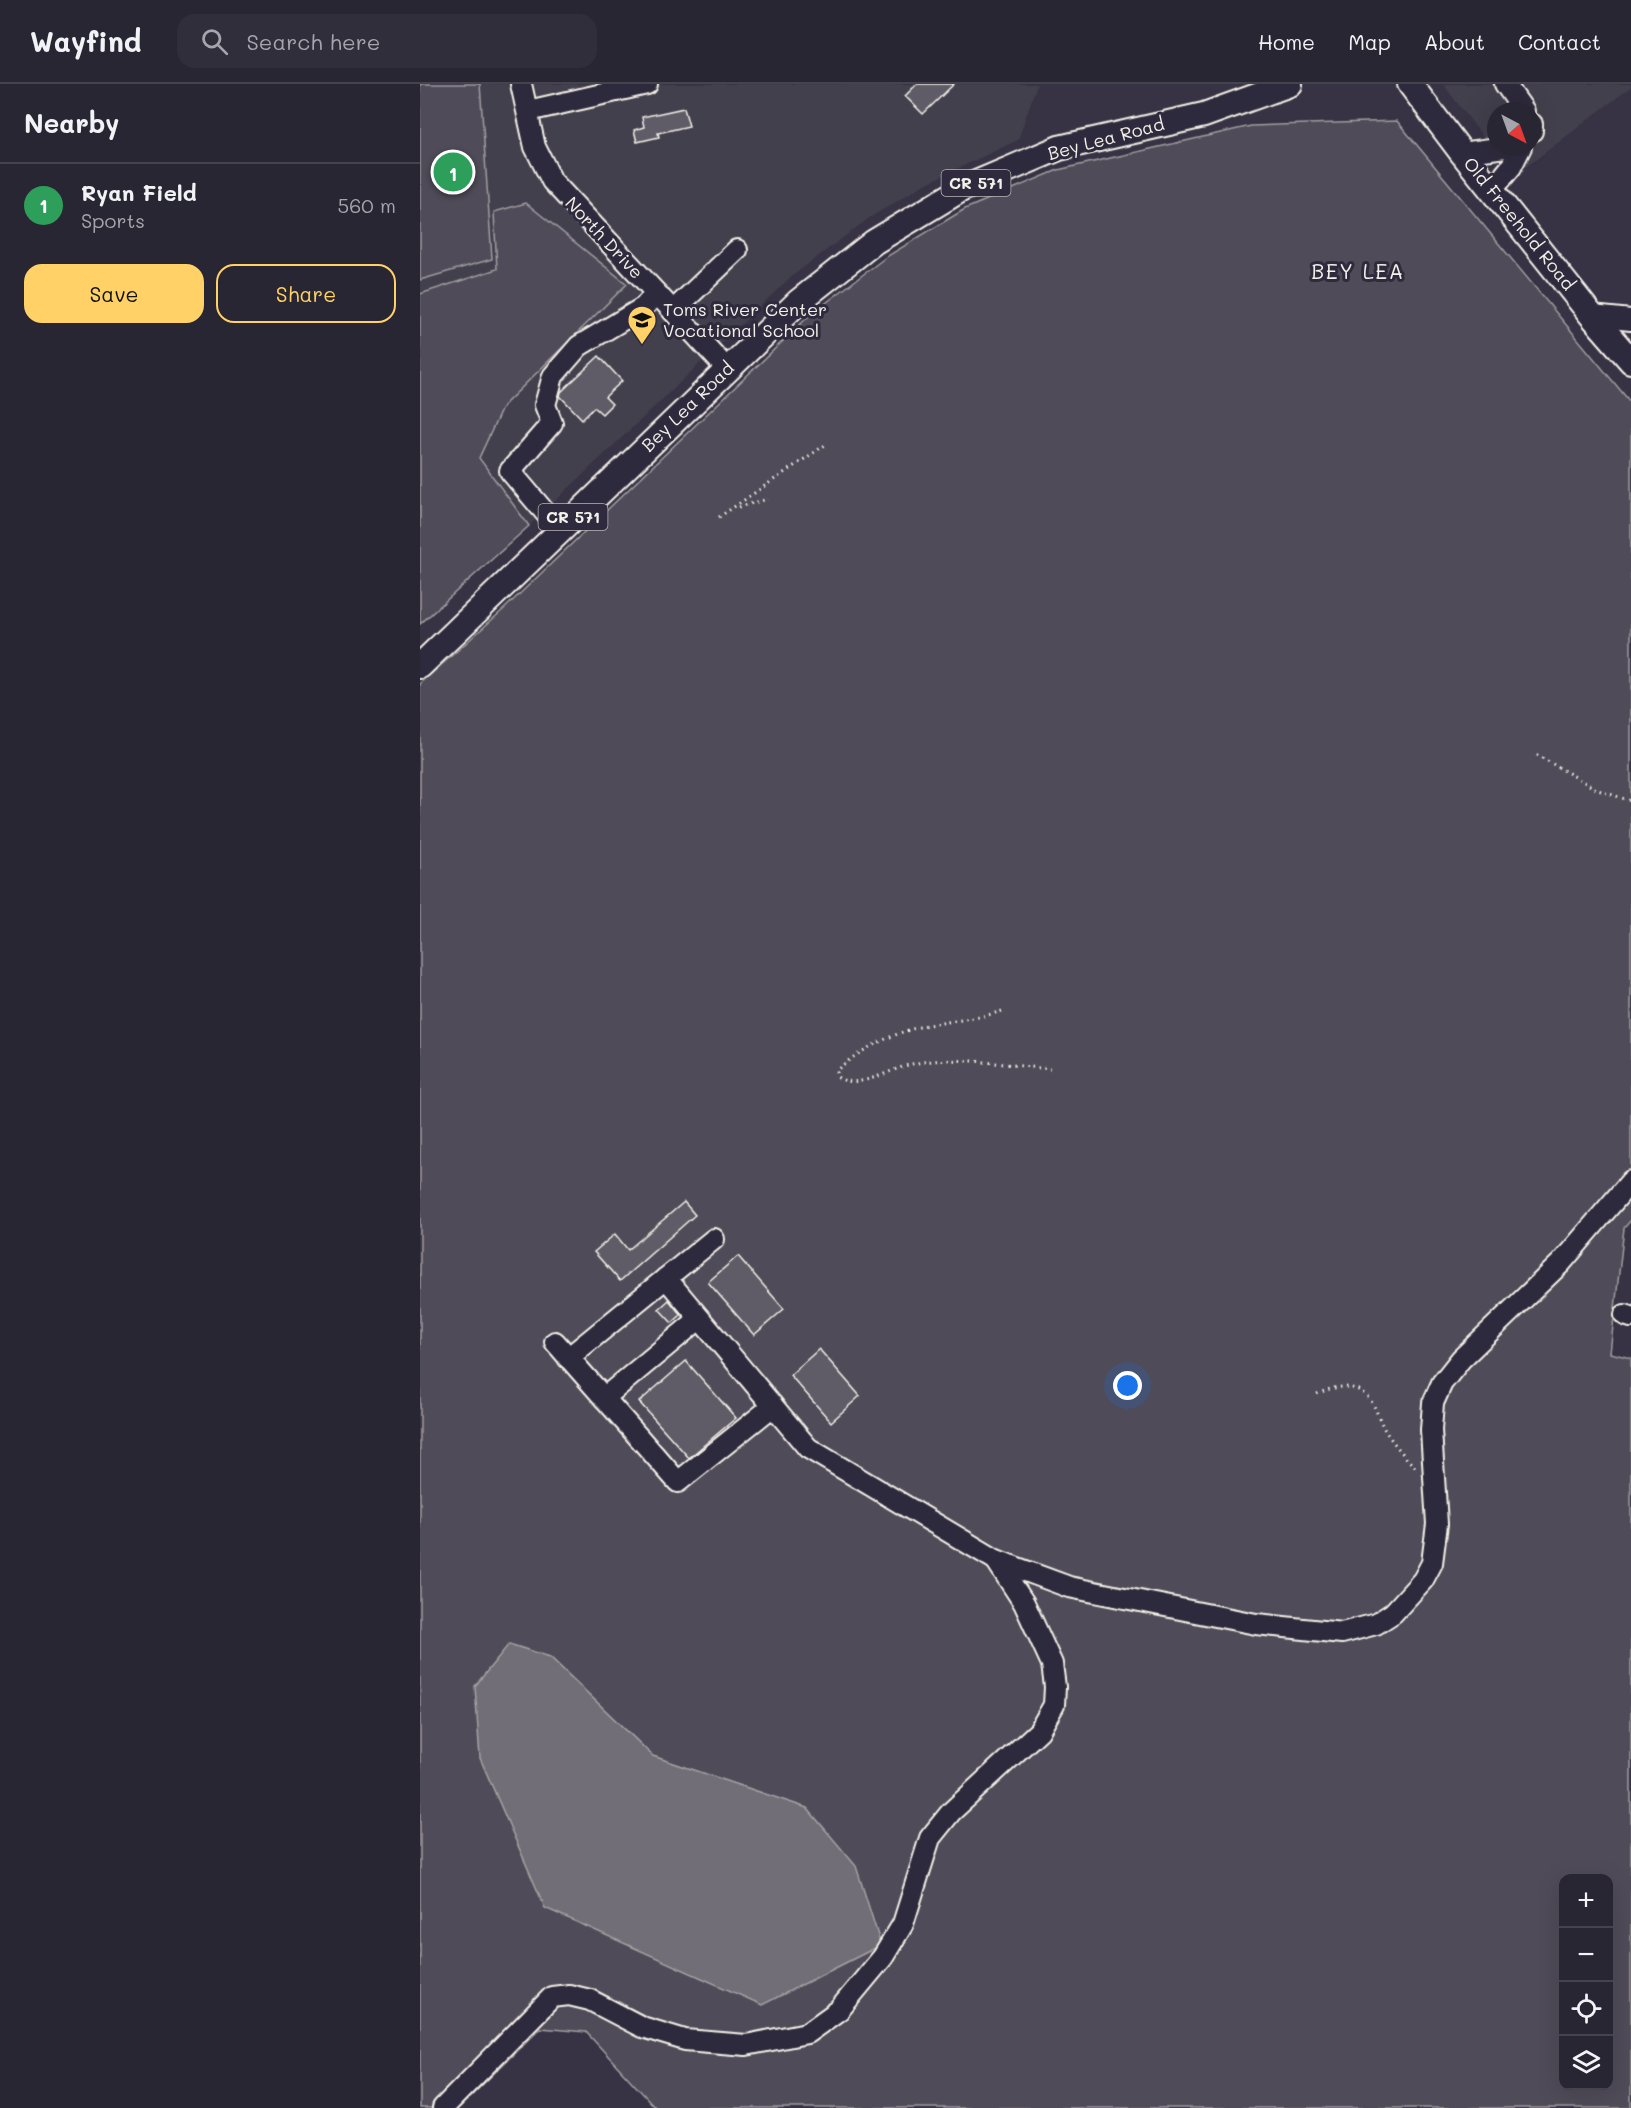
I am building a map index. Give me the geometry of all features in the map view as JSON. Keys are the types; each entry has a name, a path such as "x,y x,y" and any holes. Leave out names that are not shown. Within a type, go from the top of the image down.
{"main road":[{"name":"Bey Lea Road","path":"420,666 798,302 874,242 962,189 1059,148 1204,115 1290,84"},
{"name":"Old Freehold Road","path":"1410,84 1592,316 1631,361"}],"street":[{"name":"North Drive","path":"521,84 535,147 552,182 728,369"},
{"path":"528,111 647,84"},
{"path":"1505,84 1518,102"},
{"path":"1462,153 1487,150"},
{"path":"1492,190 1511,167 1516,156"},
{"path":"672,310 736,250"},
{"path":"560,530 510,471 552,423 545,405 553,376 579,346 644,307 656,294"},
{"path":"1592,316 1631,320"},
{"path":"666,1278 808,1448 996,1560 1069,1587 1256,1624 1342,1633 1376,1624 1394,1613 1424,1580 1432,1563 1436,1534 1431,1430 1433,1403 1442,1383 1461,1359 1561,1263 1631,1181"},
{"path":"568,1358 714,1239"},
{"path":"604,1398 699,1318"},
{"path":"555,1342 678,1482 773,1406"},
{"path":"442,2108 552,1997 568,1995 590,2000 642,2027 686,2040 746,2046 807,2033 839,2010 883,1957 903,1924 930,1838 951,1812 1039,1731 1054,1705 1056,1687 1052,1664 1024,1603 996,1560"},
{"path":"1024,1603 1045,1578"}],"path":[{"path":"719,517 828,443"},
{"path":"731,510 768,499"},
{"path":"1537,755 1598,790 1631,801"},
{"path":"1002,1011 911,1030 864,1049 836,1071 837,1077 844,1082 853,1082 910,1065 933,1061 1050,1069"},
{"path":"1317,1394 1340,1386 1352,1386 1365,1393 1386,1431 1409,1461 1434,1486"}],"shaded area":[{"name":"Toms River Center Vocational School","path":"420,84 1037,84 1018,140 923,185 868,219 791,277 529,526 479,457 503,406 627,284 494,212 497,269 420,294"},
{"path":"420,84 480,84 492,259 420,280"},
{"path":"1443,84 1631,84 1631,87 1541,156 1541,102 1487,102 1487,142"},
{"path":"1397,121 1631,403 1631,1220 1624,1228 1610,1353 1631,1358 1631,2108 656,2108 586,2032 540,2028 459,2108 420,2108 420,684 504,609 810,315 886,257 965,209 1058,170 1251,126"},
{"path":"1497,156 1541,156 1513,177"},
{"path":"526,203 627,284 503,406 479,458 529,526 420,624 420,294 497,269 494,212"},
{"path":"509,1644 550,1657 653,1756 807,1808 856,1866 881,1945 762,2005 545,1908 480,1758 475,1686"}],"building":[{"path":"917,84 954,84 923,114 905,96"},
{"path":"684,108 689,126 658,133 659,137 637,142 634,130 644,127 642,117"},
{"path":"599,356 622,381 605,397 612,404 602,414 594,407 582,419 560,396 561,392"},
{"path":"684,1202 695,1215 620,1281 594,1252 615,1234 628,1250"},
{"path":"738,1256 784,1309 754,1335 708,1282"},
{"path":"669,1300 681,1315 672,1323 659,1309"},
{"path":"819,1349 860,1396 831,1422 790,1375"},
{"path":"686,1361 736,1418 689,1458 639,1402"}],"place":[{"name":"Ryan Field","path":"453,172"},
{"name":"Toms River Center Vocational School","path":"642,346"}],"district":[{"name":"BEY LEA","path":"1358,272"}]}
